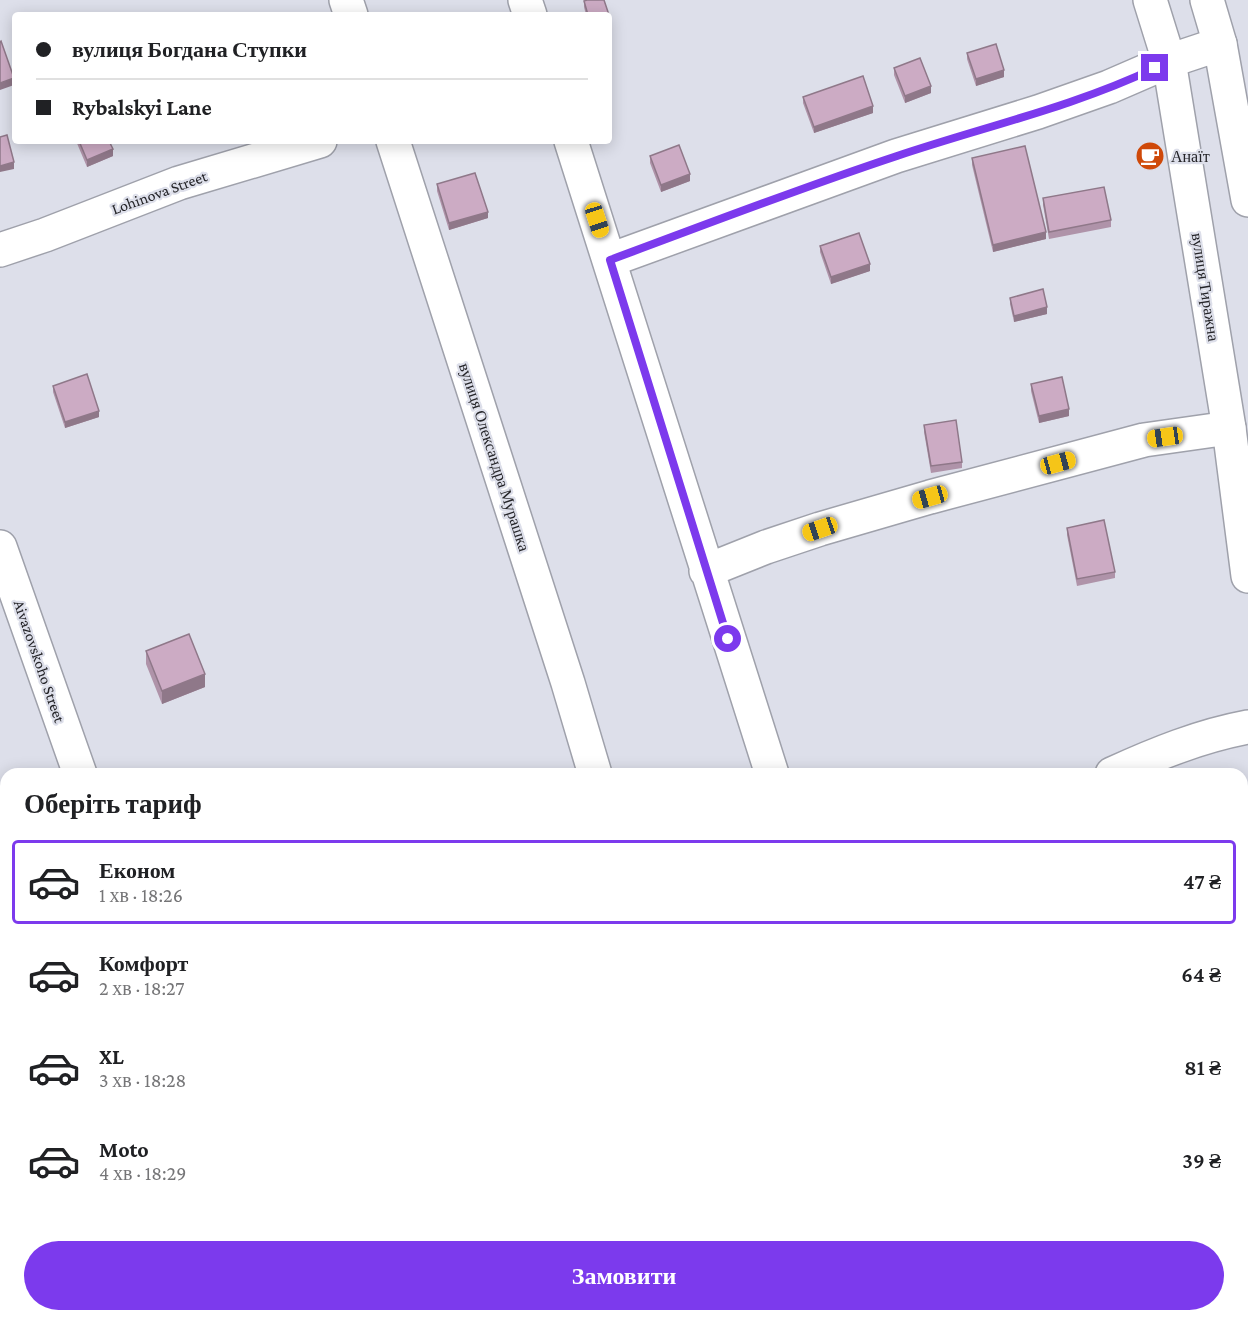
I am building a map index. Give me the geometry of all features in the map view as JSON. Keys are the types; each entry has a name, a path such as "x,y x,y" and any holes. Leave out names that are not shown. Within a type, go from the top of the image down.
{"street":[{"name":"вулиця Тиражна","path":"1150,0 1169,61 1229,428 1248,576"},
{"path":"1207,0 1220,44 1248,200"},
{"path":"610,260 896,156 1099,91 1141,75 1169,61 1220,44"},
{"name":"Lohinova Street","path":"0,250 179,183 310,144"},
{"name":"вулиця Олександра Мурашка","path":"394,144 593,768"},
{"path":"572,144 769,768"},
{"path":"706,571 820,529 930,497 1144,440 1229,428"},
{"name":"Aivazovskoho Street","path":"3,564 78,768"},
{"path":"1125,768 1172,747 1220,732 1248,727"}],"building":[{"path":"604,0 608,12 587,12 584,1"},
{"path":"0,42 12,72 12,79 0,83"},
{"path":"996,44 1004,70 976,79 967,53"},
{"path":"920,58 931,86 905,96 894,68"},
{"path":"863,76 873,106 814,127 803,97"},
{"path":"7,135 14,162 0,166 0,137"},
{"path":"80,144 110,144 113,149 87,160"},
{"path":"679,145 690,174 661,185 650,156"},
{"path":"1025,146 1046,232 993,245 972,158"},
{"path":"475,173 488,212 449,223 437,184"},
{"path":"1104,187 1111,220 1049,232 1043,198"},
{"path":"859,233 870,264 831,277 820,246"},
{"path":"1043,289 1047,307 1014,316 1010,298"},
{"path":"87,374 99,411 65,422 53,386"},
{"path":"1062,377 1069,409 1039,416 1031,384"},
{"path":"956,420 962,462 931,466 924,425"},
{"path":"1104,520 1115,572 1077,579 1067,528"},
{"path":"189,634 205,674 162,691 146,651"}],"place":[{"name":"Анаїт","path":"1150,156"}],"route":[{"path":"728,639 610,260 896,156 1038,112 1155,68"}]}
